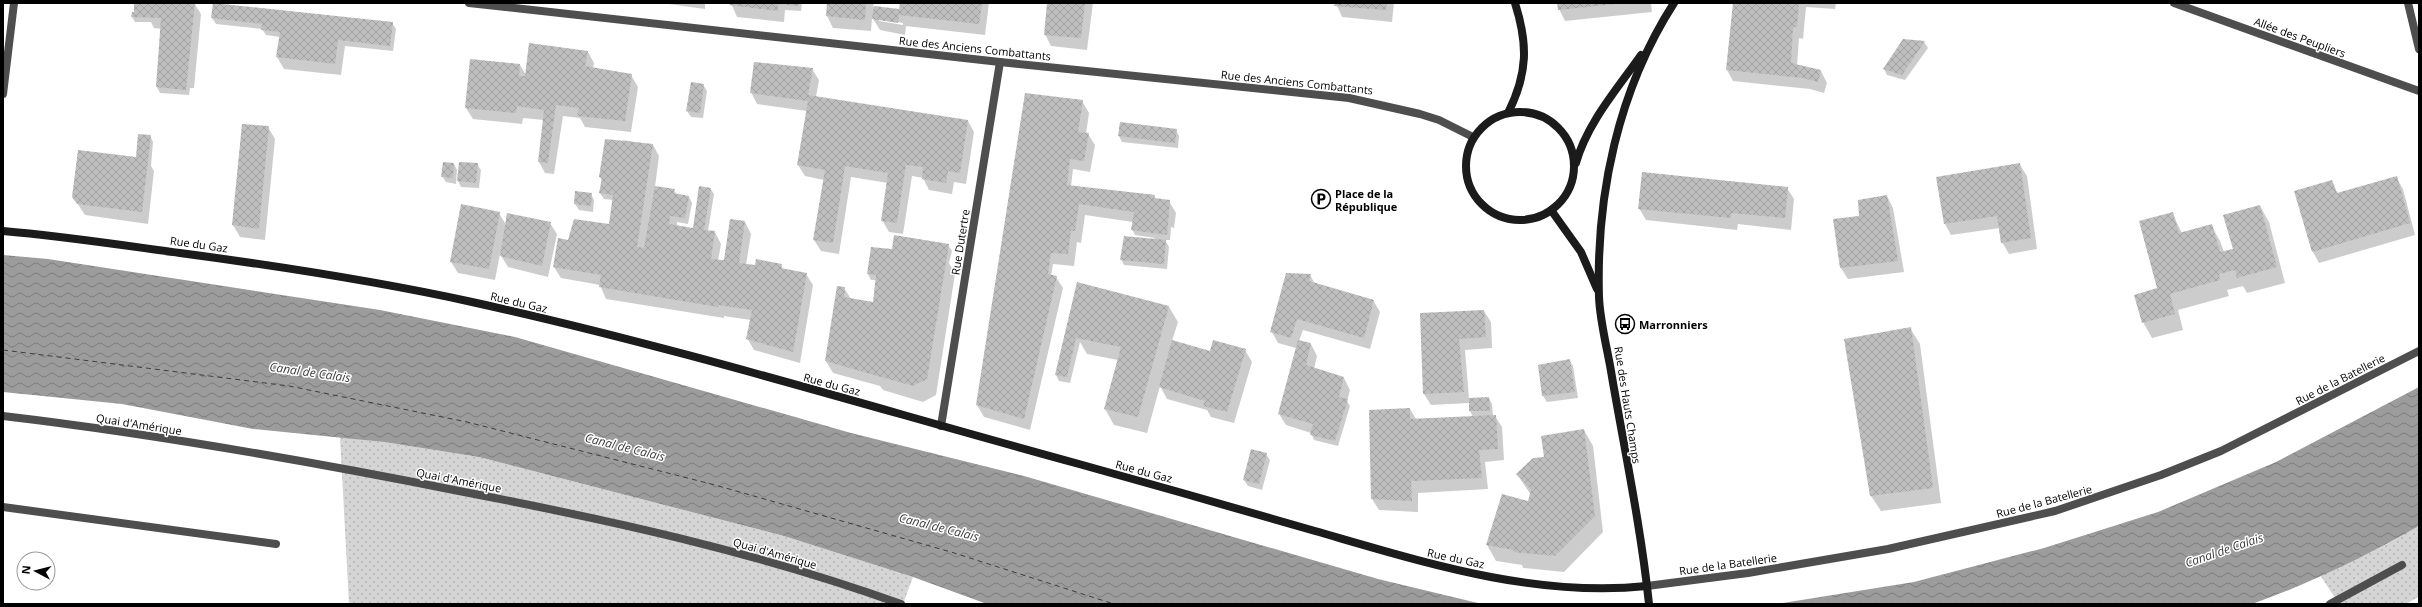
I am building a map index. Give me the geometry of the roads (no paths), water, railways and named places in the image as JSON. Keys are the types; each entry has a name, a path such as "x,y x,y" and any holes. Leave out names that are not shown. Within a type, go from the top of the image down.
{"street":[{"path":"3,94 14,3"},
{"name":"Rue des Anciens Combattants","path":"468,3 1000,62 1349,98 1400,107 1439,120 1473,137"},
{"path":"1508,113 1518,91 1524,58 1523,28 1515,3"},
{"name":"Rue des Hauts Champs","path":"1574,167 1582,144 1592,126 1650,43 1674,3"},
{"name":"Allée des Peupliers","path":"2174,3 2419,91"},
{"path":"2408,3 2419,49"},
{"name":"Rue des Hauts Champs","path":"1649,604 1648,586 1599,298 1602,221 1609,163 1626,102 1650,43"},
{"name":"Rue Dutertre","path":"941,426 1000,62"},
{"path":"1508,113 1535,113 1554,124 1568,141 1574,167 1568,192 1551,210 1535,218 1518,220 1501,217 1483,205 1474,196 1466,171 1467,154 1473,137 1488,122 1508,113"},
{"path":"1551,210 1588,263 1599,298"},
{"name":"Rue du Gaz","path":"3,231 60,237 287,268 470,302 634,341 1421,561 1476,574 1555,586 1598,590 1648,586"},
{"name":"Rue de la Batellerie","path":"1648,586 1748,573 1888,549 2055,511 2161,475 2221,451 2419,351"},
{"name":"Quai d'Amérique","path":"3,416 77,425 311,462 590,517 796,569 901,604"},
{"path":"3,507 276,544"},
{"path":"2330,604 2402,564"}],"water":[{"name":"Canal de Calais","path":"3,255 48,259 380,310 515,337 851,433 1024,476 1378,579 1482,604 987,604 913,577 784,536 479,457 384,442 253,429 122,404 3,392"},
{"name":"Canal de Calais","path":"2419,387 2419,526 2337,569 2295,588 2252,604 1776,604 1914,582 2044,548 2158,512 2276,462"}],"place":[{"name":"Place de la République","path":"1321,199"},
{"name":"Marronniers","path":"1625,324"}]}
